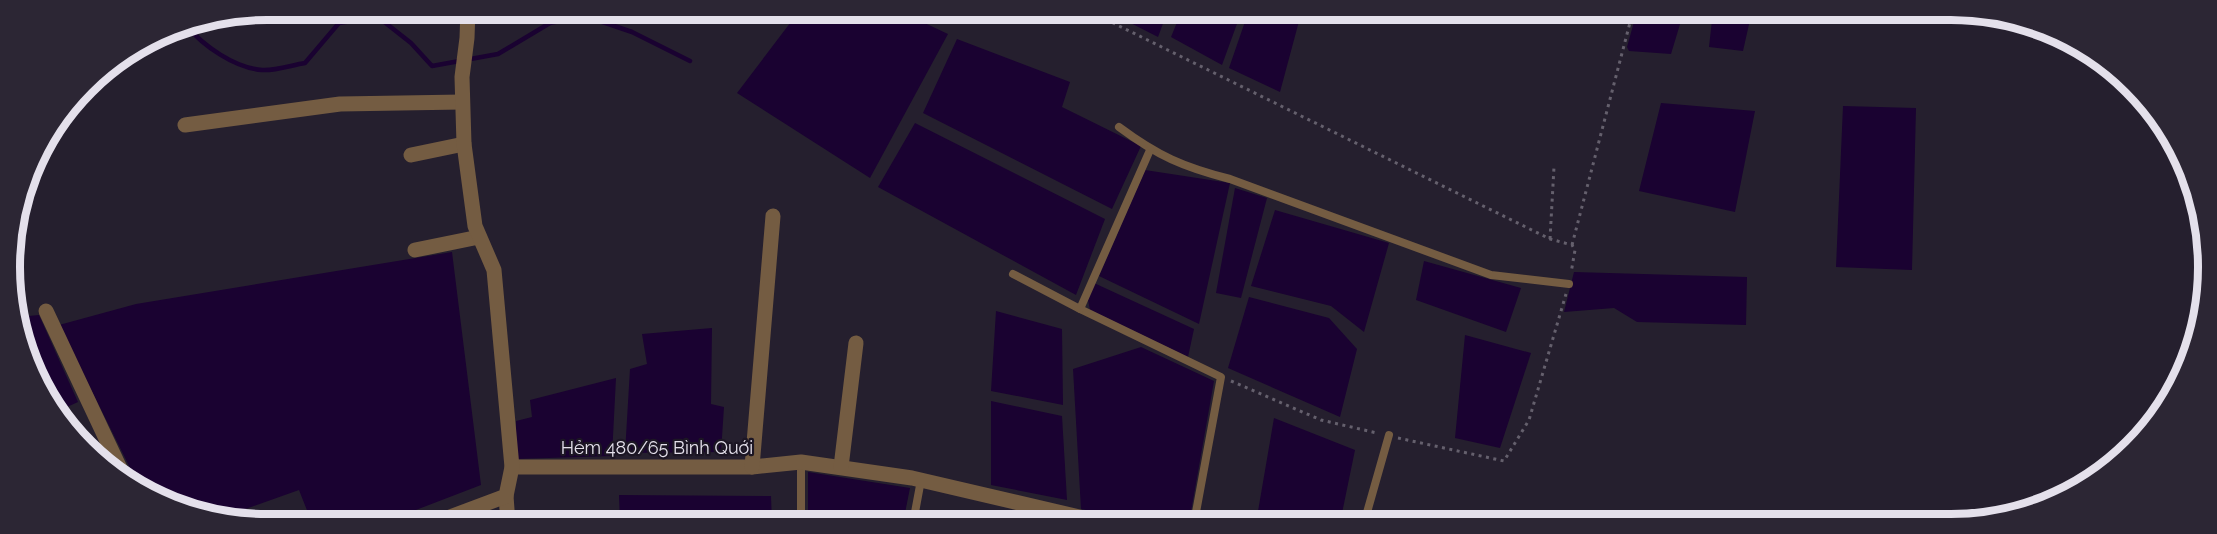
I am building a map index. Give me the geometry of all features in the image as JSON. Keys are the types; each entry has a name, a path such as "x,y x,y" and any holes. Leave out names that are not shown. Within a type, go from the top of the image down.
{"street":[{"path":"468,20 462,76 464,144 475,226 494,270 512,467 506,496 507,514"},
{"path":"185,124 340,104 462,102"},
{"path":"411,155 464,144"},
{"path":"752,466 773,216"},
{"path":"415,249 479,237"},
{"path":"46,311 118,465"},
{"path":"841,467 856,343"},
{"name":"Hẻm 480/65 Bình Quới","path":"512,467 752,466 801,462 921,480 1066,514"},
{"path":"458,514 506,496"}],"lane":[{"path":"1119,127 1150,150 1187,168 1230,179 1491,275 1569,284"},
{"path":"1080,309 1150,150"},
{"path":"1013,274 1221,377 1196,514"},
{"path":"1367,514 1389,435"},
{"path":"801,462 801,514"},
{"path":"915,514 921,480"}],"path":[{"path":"1107,20 1550,239 1572,245"},
{"path":"1221,377 1321,420 1504,461 1529,420 1569,284 1575,250 1572,245 1632,20"},
{"path":"1550,239 1554,167"}],"shaded area":[{"path":"792,20 918,20 948,34 870,178 737,93"},
{"path":"1125,20 1164,20 1158,37"},
{"path":"1178,20 1238,20 1222,65 1171,37"},
{"path":"1246,20 1299,20 1280,92 1229,68"},
{"path":"1634,20 1681,20 1671,54 1629,51 1627,47"},
{"path":"1712,20 1750,20 1743,51 1709,47"},
{"path":"957,39 1070,82 1062,107 1141,146 1112,209 923,113"},
{"path":"1661,103 1755,111 1735,212 1639,191"},
{"path":"1843,106 1916,108 1912,270 1836,267"},
{"path":"915,123 1105,219 1076,295 878,187"},
{"path":"1145,170 1230,183 1199,324 1099,276"},
{"path":"1235,188 1267,198 1241,298 1216,293"},
{"path":"1275,210 1389,243 1364,332 1331,306 1251,286"},
{"path":"452,252 481,485 405,514 308,514 299,490 236,512 203,506 158,489 134,476 59,325 136,304"},
{"path":"1424,261 1521,288 1506,332 1416,300"},
{"path":"1574,272 1747,277 1746,325 1637,322 1614,308 1564,312"},
{"path":"1094,283 1194,329 1188,357 1090,310 1088,300"},
{"path":"1249,297 1329,318 1357,349 1340,417 1228,368"},
{"path":"996,311 1062,329 1063,405 991,391"},
{"path":"39,315 78,402 64,409 61,405 38,362 24,316"},
{"path":"712,328 711,404 724,407 721,452 625,453 630,369 647,364 642,334"},
{"path":"1465,335 1531,353 1500,448 1455,438"},
{"path":"1141,347 1214,381 1191,514 1106,514 1081,509 1073,369"},
{"path":"616,378 612,456 516,459 516,421 532,417 530,400"},
{"path":"991,401 1062,416 1067,500 991,485"},
{"path":"1274,418 1355,450 1342,514 1258,514"},
{"path":"808,472 910,488 905,514 808,514"},
{"path":"619,495 771,496 772,514 620,514"}],"waterway":[{"path":"192,32 220,55 241,65 267,70 305,63 339,23 358,20"},
{"path":"382,20 411,43 432,66 498,54 550,23 565,20"},
{"path":"597,20 632,32 690,61"}]}
